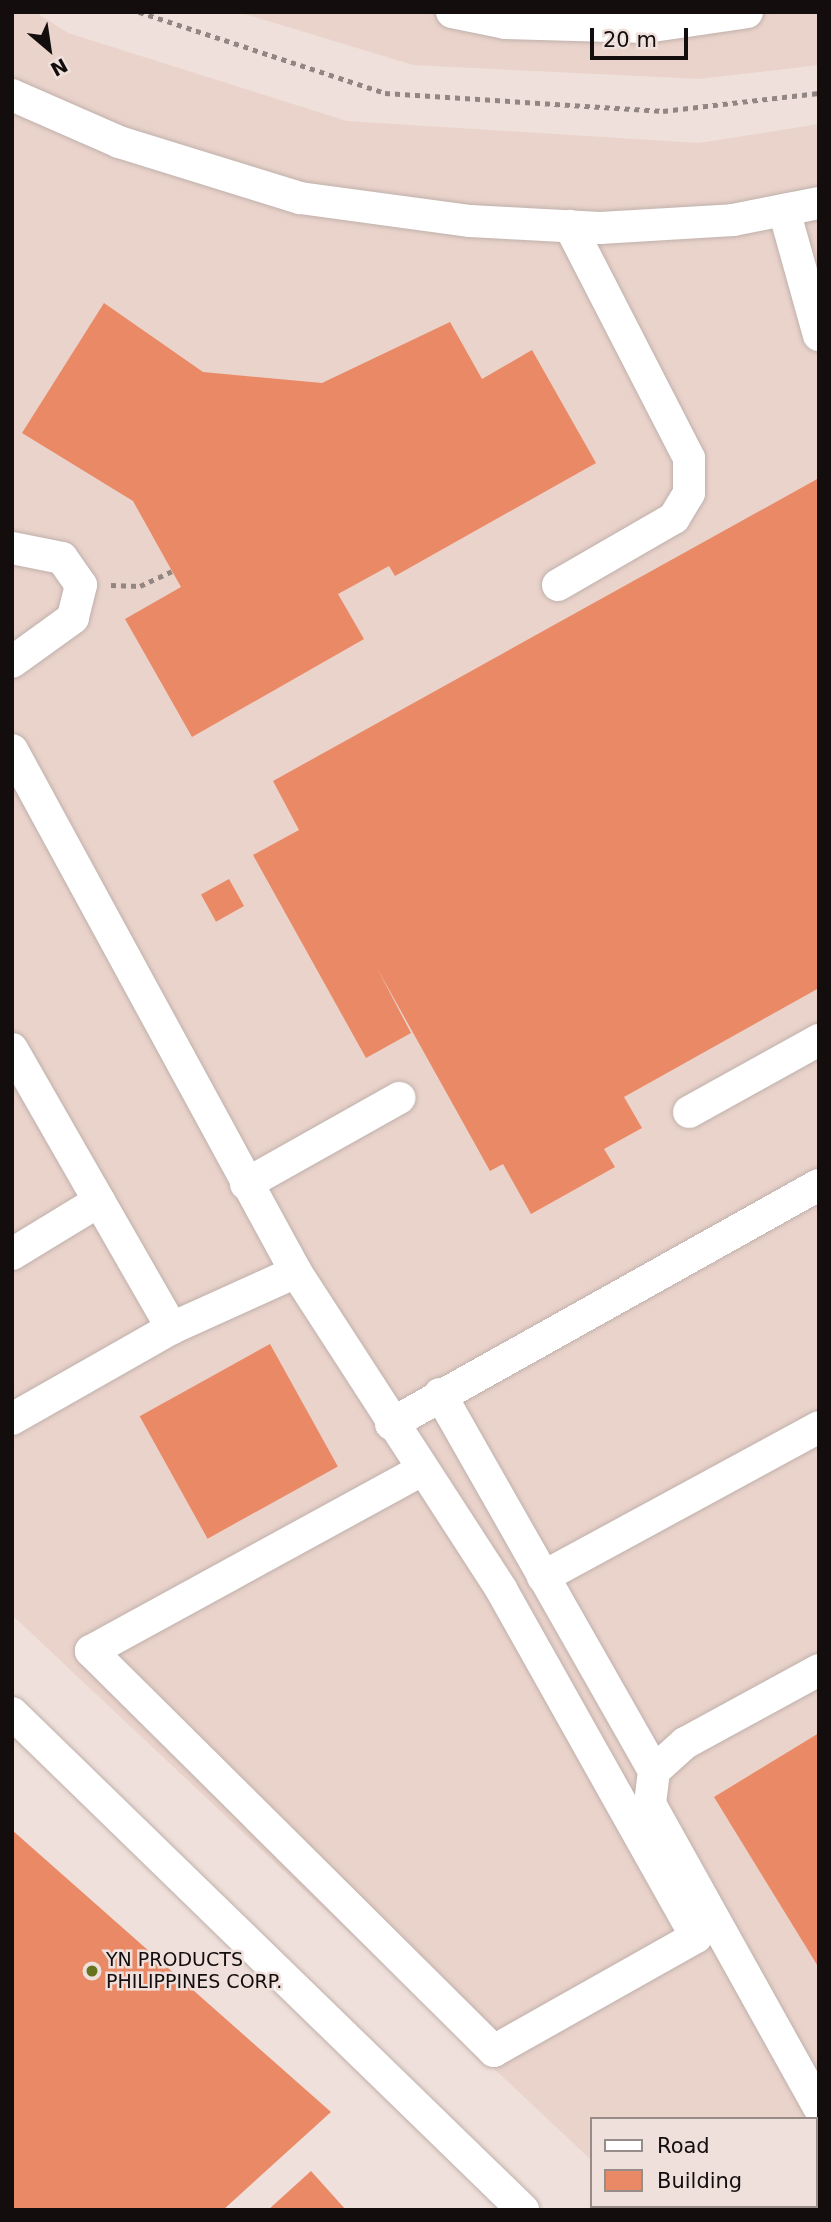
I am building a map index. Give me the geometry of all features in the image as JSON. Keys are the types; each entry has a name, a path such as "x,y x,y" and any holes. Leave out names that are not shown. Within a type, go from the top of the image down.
{"street":[{"path":"452,12 505,23 646,27 747,12"},
{"path":"12,95 120,142 300,198 470,221 570,226 733,220 819,203"},
{"path":"784,210 819,335"},
{"path":"558,585 674,517 689,493 689,458 570,226"},
{"path":"12,548 62,558 81,585 73,618 12,662"},
{"path":"12,750 296,1272 420,1471 501,1590 696,1937 494,2051 91,1651 420,1471"},
{"path":"689,1112 819,1040"},
{"path":"12,1049 172,1328"},
{"path":"246,1184 399,1098"},
{"path":"391,1424 440,1394 819,1185"},
{"path":"12,1254 99,1201"},
{"path":"12,1419 172,1328 296,1272"},
{"path":"440,1394 654,1771 650,1804 819,2108"},
{"path":"543,1577 819,1427"},
{"path":"654,1771 685,1743 819,1670"},
{"path":"12,1713 523,2210"}],"path":[{"path":"139,12 385,93 663,111 819,93"}],"shaded area":[{"path":"12,12 35,12 68,33 347,121 699,143 819,124 819,2210 644,2210 642,2208 817,2208 817,2117 590,2117 590,2159 12,1615"},
{"path":"238,12 819,12 819,65 699,79 413,65"}],"building":[{"path":"104,303 203,372 322,383 450,322 482,379 532,350 596,463 395,576 389,566 338,594 364,639 192,737 125,619 181,587 133,501 22,433"},
{"path":"819,478 819,988 624,1097 642,1128 604,1149 615,1167 531,1214 503,1164 490,1171 377,968 411,1033 366,1058 253,855 299,830 273,781"},
{"path":"229,879 244,906 216,922 201,895"},
{"path":"270,1344 338,1466 208,1539 140,1416"},
{"path":"819,1733 819,1968 714,1797"},
{"name":"YN PRODUCTS PHILIPPINES CORP.","path":"12,1830 331,2112 223,2210 12,2210"},
{"path":"311,2171 346,2210 268,2210"}],"place":[{"name":"YN PRODUCTS PHILIPPINES CORP.","path":"92,1971"}]}
